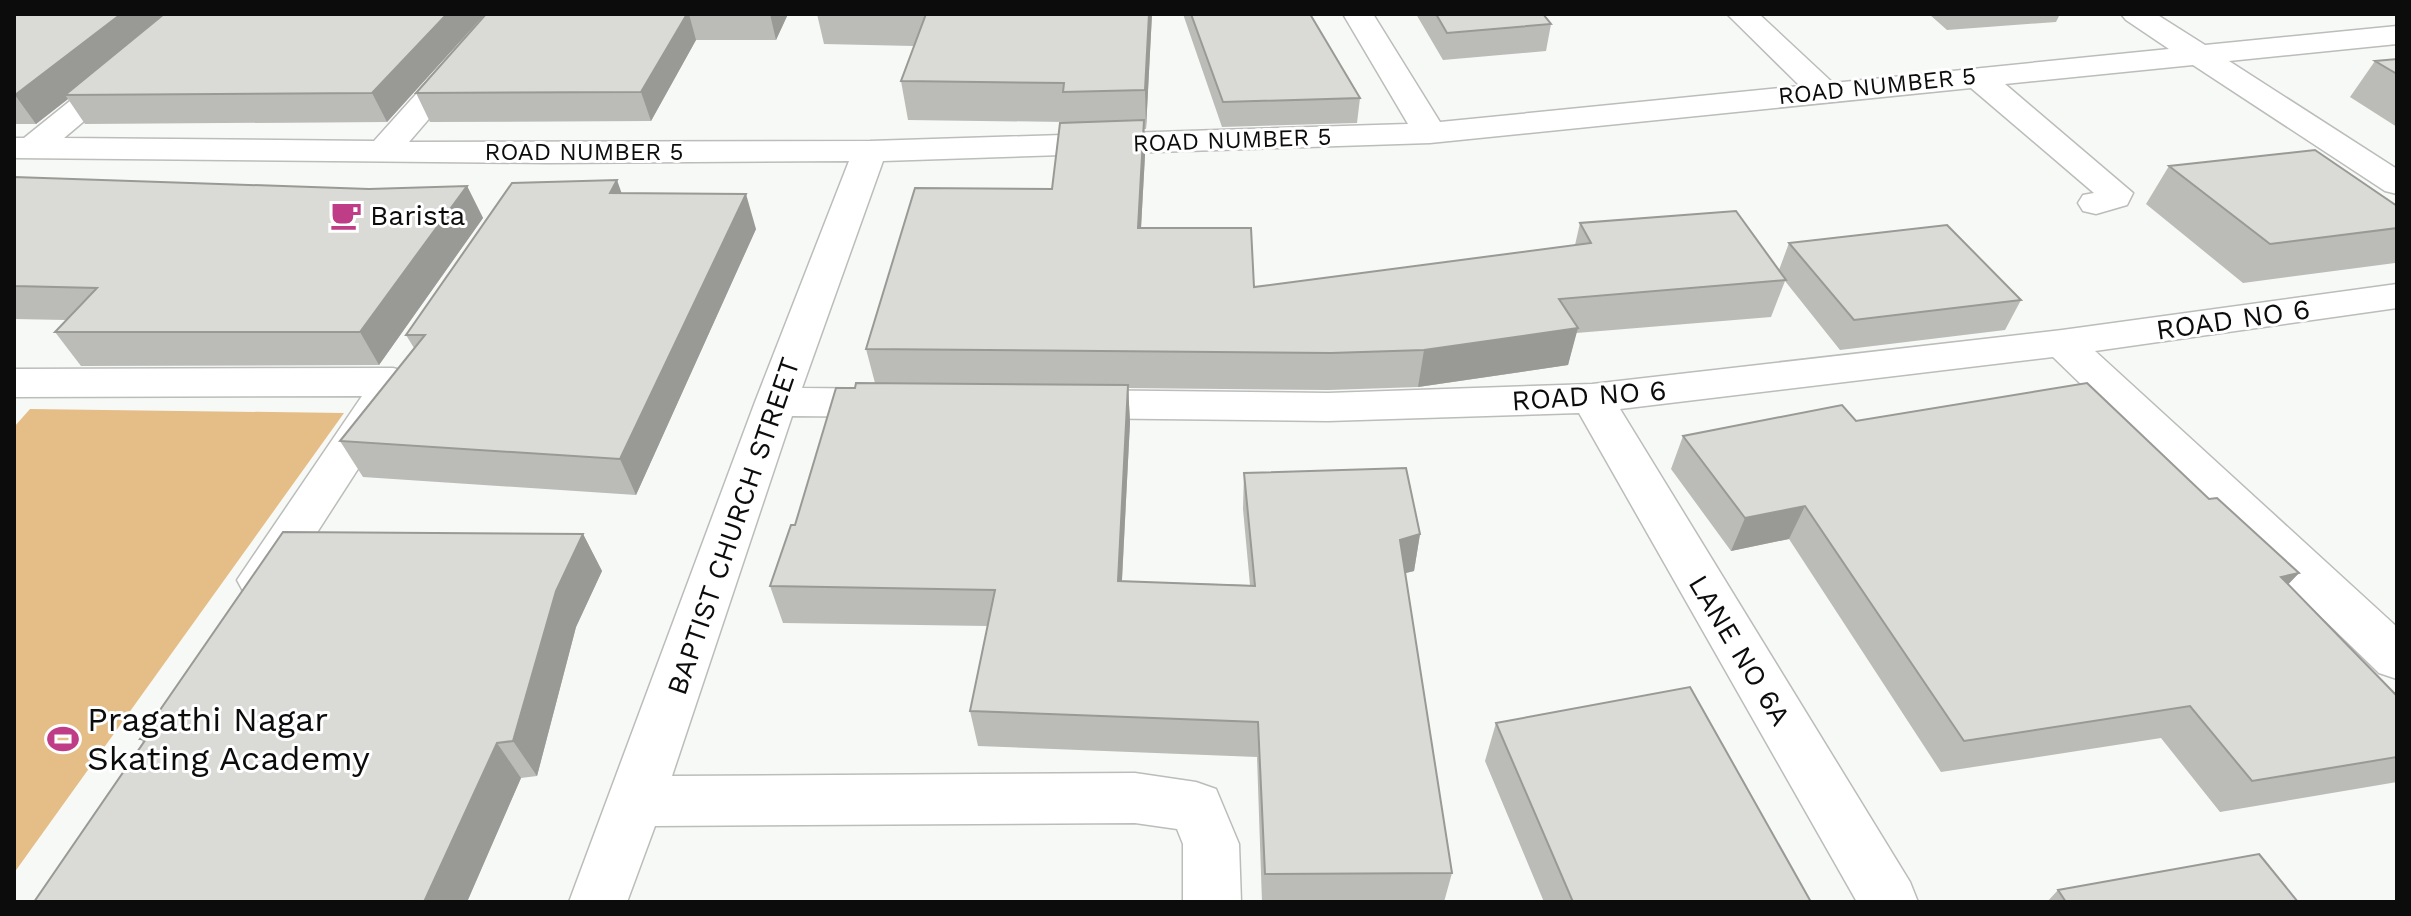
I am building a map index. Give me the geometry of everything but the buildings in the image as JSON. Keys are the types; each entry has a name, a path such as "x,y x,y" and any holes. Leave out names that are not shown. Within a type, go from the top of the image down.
{"street":[{"path":"23,148 196,14"},
{"path":"384,150 504,14"},
{"path":"1358,14 1430,133"},
{"path":"1742,14 1825,92"},
{"path":"2136,14 2397,184"},
{"name":"ROAD NUMBER 5","path":"23,148 549,153 870,151 1430,133 2397,35"},
{"path":"1976,76 2115,193 2115,198 2096,203"},
{"name":"BAPTIST CHURCH STREET","path":"598,902 776,402 870,151"},
{"path":"523,191 549,153"},
{"name":"ROAD NO 6","path":"1028,404 1328,407 1592,398 2062,343 2397,296"},
{"path":"2062,343 2397,658"},
{"path":"14,383 402,369 238,616"},
{"name":"LANE NO 6A","path":"1592,398 1889,902"},
{"path":"776,402 934,403"},
{"path":"636,801 1135,798 1196,807 1211,844 1212,902"}],"shaded area":[{"path":"30,409 344,413 14,873 14,427"}],"place":[{"name":"Barista","path":"346,215"},
{"name":"Pragathi Nagar Skating Academy","path":"63,739"}]}
